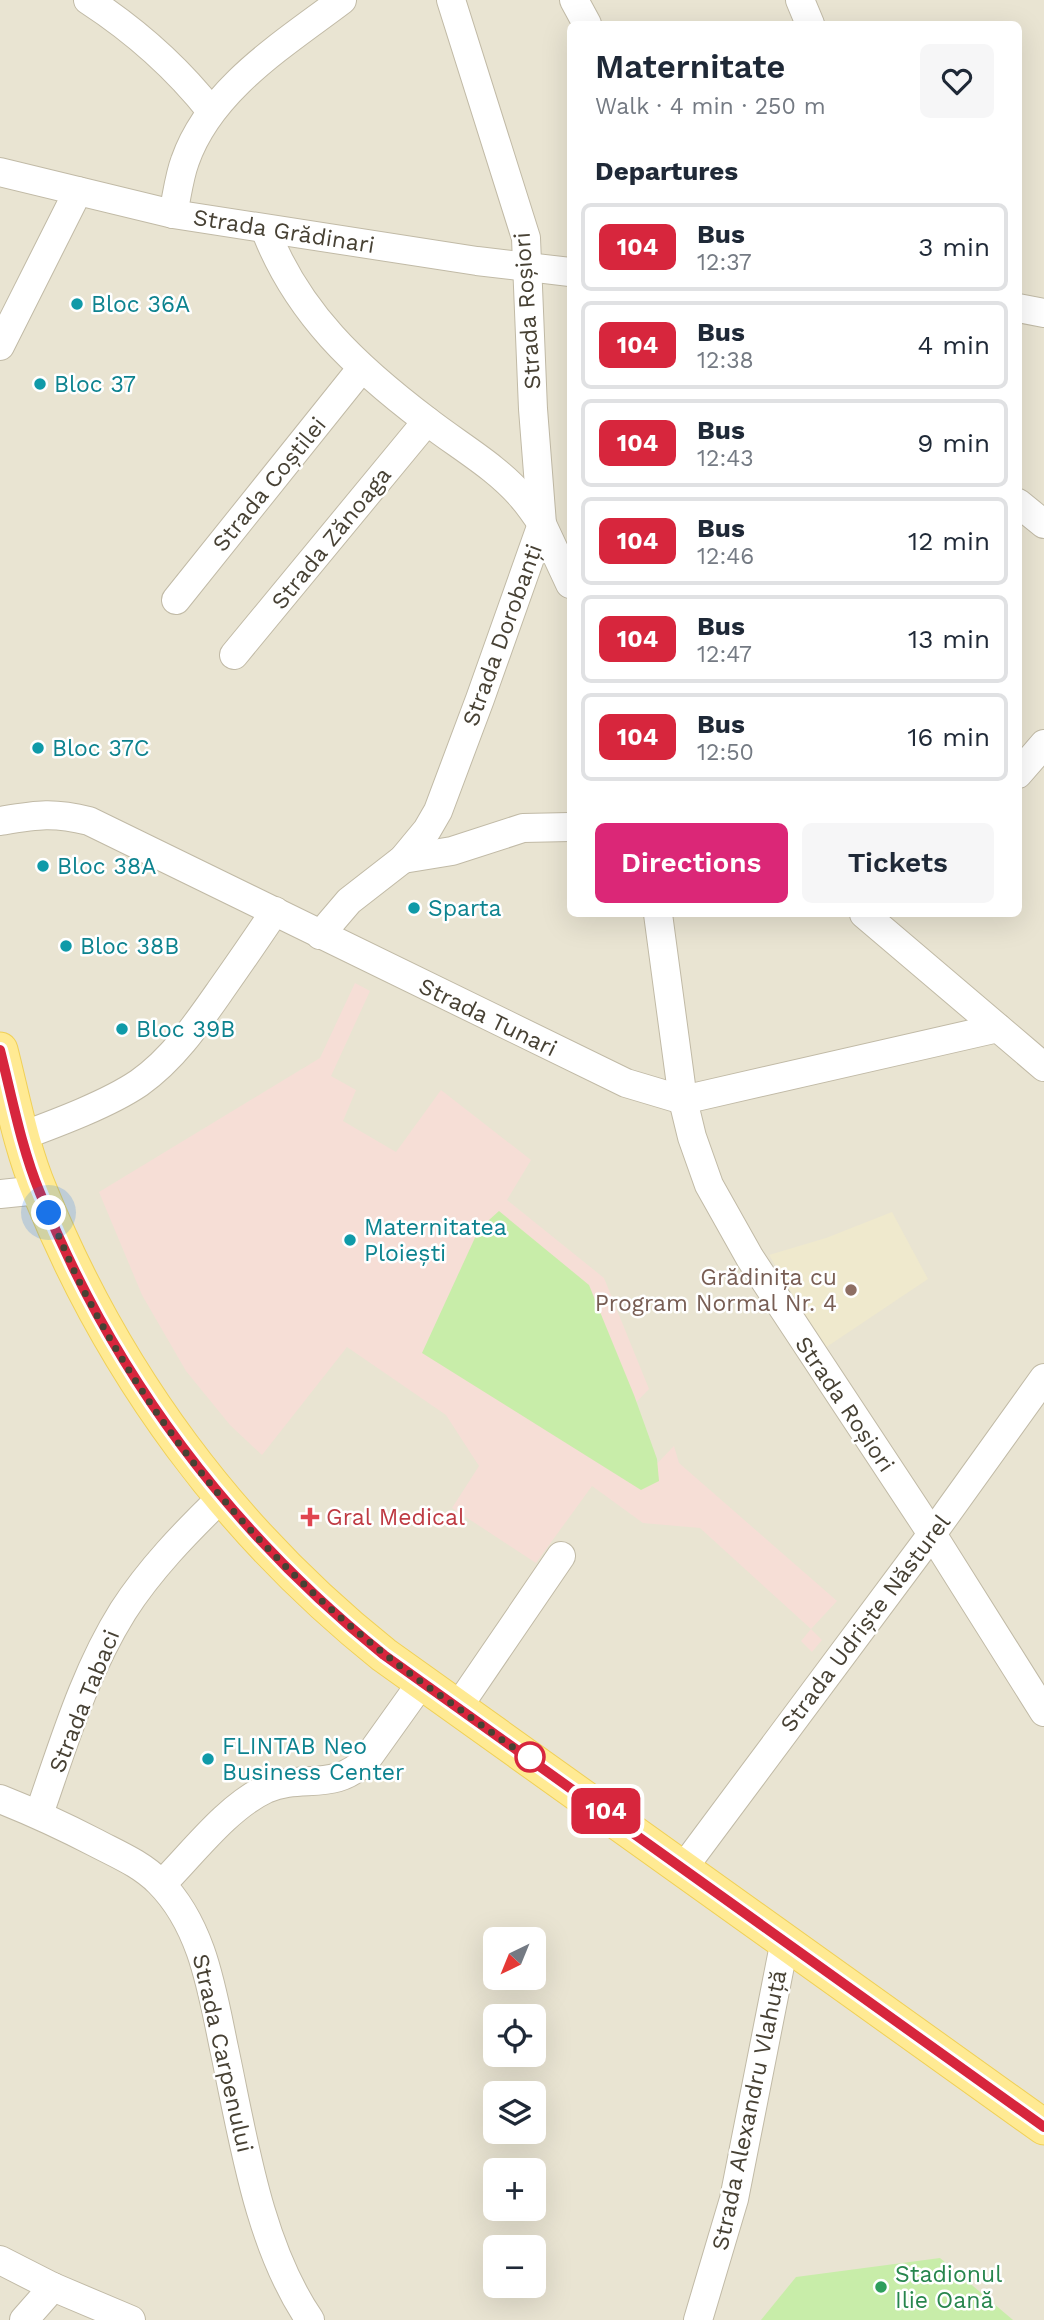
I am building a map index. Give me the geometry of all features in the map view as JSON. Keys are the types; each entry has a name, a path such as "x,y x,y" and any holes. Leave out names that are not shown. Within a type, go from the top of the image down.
{"main road":[{"path":"0,1049 39,1191 79,1281 121,1355 171,1433 221,1498 317,1598 365,1640 422,1682 1044,2127"}],"street":[{"path":"89,0 159,56 192,87 211,111"},
{"path":"173,214 184,161 211,111 233,87 342,0"},
{"name":"Strada Roșiori","path":"451,0 526,238 533,409 542,524 567,578"},
{"path":"574,0 585,21"},
{"path":"800,0 809,21"},
{"name":"Strada Grădinari","path":"0,172 173,214 567,272"},
{"path":"0,346 78,191"},
{"name":"Strada Dorobanți","path":"265,229 283,271 304,304 334,341 361,369 494,470 522,497 542,524 438,811 418,844 349,901 320,935"},
{"path":"1022,309 1044,313"},
{"name":"Strada Coștilei","path":"176,600 361,369"},
{"name":"Strada Zănoaga","path":"234,655 427,421"},
{"path":"1022,506 1044,524"},
{"path":"1022,769 1044,744"},
{"name":"Strada Tunari","path":"0,821 44,814 89,821 626,1083 683,1100 998,1028"},
{"path":"403,859 452,851 523,828 567,827"},
{"path":"22,1136 121,1093 139,1083 159,1066 187,1037 275,911"},
{"name":"Strada Roșiori","path":"658,917 683,1100 709,1185 750,1258 932,1534 1044,1712"},
{"path":"883,919 1044,1068"},
{"path":"0,1194 39,1191"},
{"name":"Strada Udriște Năsturel","path":"684,1867 932,1534 1044,1378"},
{"name":"Strada Tabaci","path":"39,1814 97,1658 123,1611 155,1566 221,1498"},
{"path":"458,1707 561,1556"},
{"path":"162,1884 224,1821 253,1796 281,1784 344,1777 356,1770 367,1759 422,1682"},
{"name":"Strada Carpenului","path":"0,1798 39,1814 135,1863 162,1884 180,1909 212,1984 245,2144 270,2240 290,2287 310,2320"},
{"name":"Strada Alexandru Vlahuță","path":"698,2320 734,2199 785,1940"},
{"path":"0,2260 53,2287 131,2320"},
{"path":"24,2320 53,2287"}],"shaded area":[{"path":"0,0 1044,0 1044,2320 0,2320"},
{"path":"355,983 370,991 331,1076 356,1090 343,1121 396,1152 441,1090 531,1160 507,1200 604,1278 649,1389 590,1450 646,1475 674,1446 679,1463 837,1601 811,1629 700,1528 643,1523 592,1486 536,1563 452,1508 479,1466 446,1415 347,1347 262,1455 230,1425 186,1371 142,1295 99,1192 320,1058"},
{"name":"Grădinița cu Program Normal Nr. 4","path":"892,1212 928,1279 825,1348 769,1255 826,1238"},
{"path":"811,1629 822,1640 812,1652 801,1641"}],"green space":[{"path":"499,1211 589,1285 657,1459 659,1481 641,1490 422,1353 479,1229"},
{"name":"Stadionul Ilie Oană","path":"940,2258 1013,2320 761,2320 796,2277"}],"bus line":[{"name":"104","path":"0,1050 39,1191 79,1281 121,1355 171,1433 221,1498 286,1568 346,1625 384,1655 1044,2127"}],"place":[{"name":"Bloc 36A","path":"77,304"},
{"name":"Bloc 37","path":"40,384"},
{"name":"Bloc 37C","path":"38,748"},
{"name":"Bloc 38A","path":"43,866"},
{"name":"Sparta","path":"414,908"},
{"name":"Bloc 38B","path":"66,946"},
{"name":"Bloc 39B","path":"122,1029"},
{"name":"Maternitatea Ploiești","path":"350,1240"},
{"name":"Grădinița cu Program Normal Nr. 4","path":"851,1290"},
{"name":"Gral Medical","path":"310,1517"},
{"name":"FLINTAB Neo Business Center","path":"208,1759"},
{"name":"Stadionul Ilie Oană","path":"881,2287"}],"route":[{"path":"49,1213 79,1281 121,1355 171,1433 221,1498 286,1568 346,1625 384,1655 530,1757"}]}
